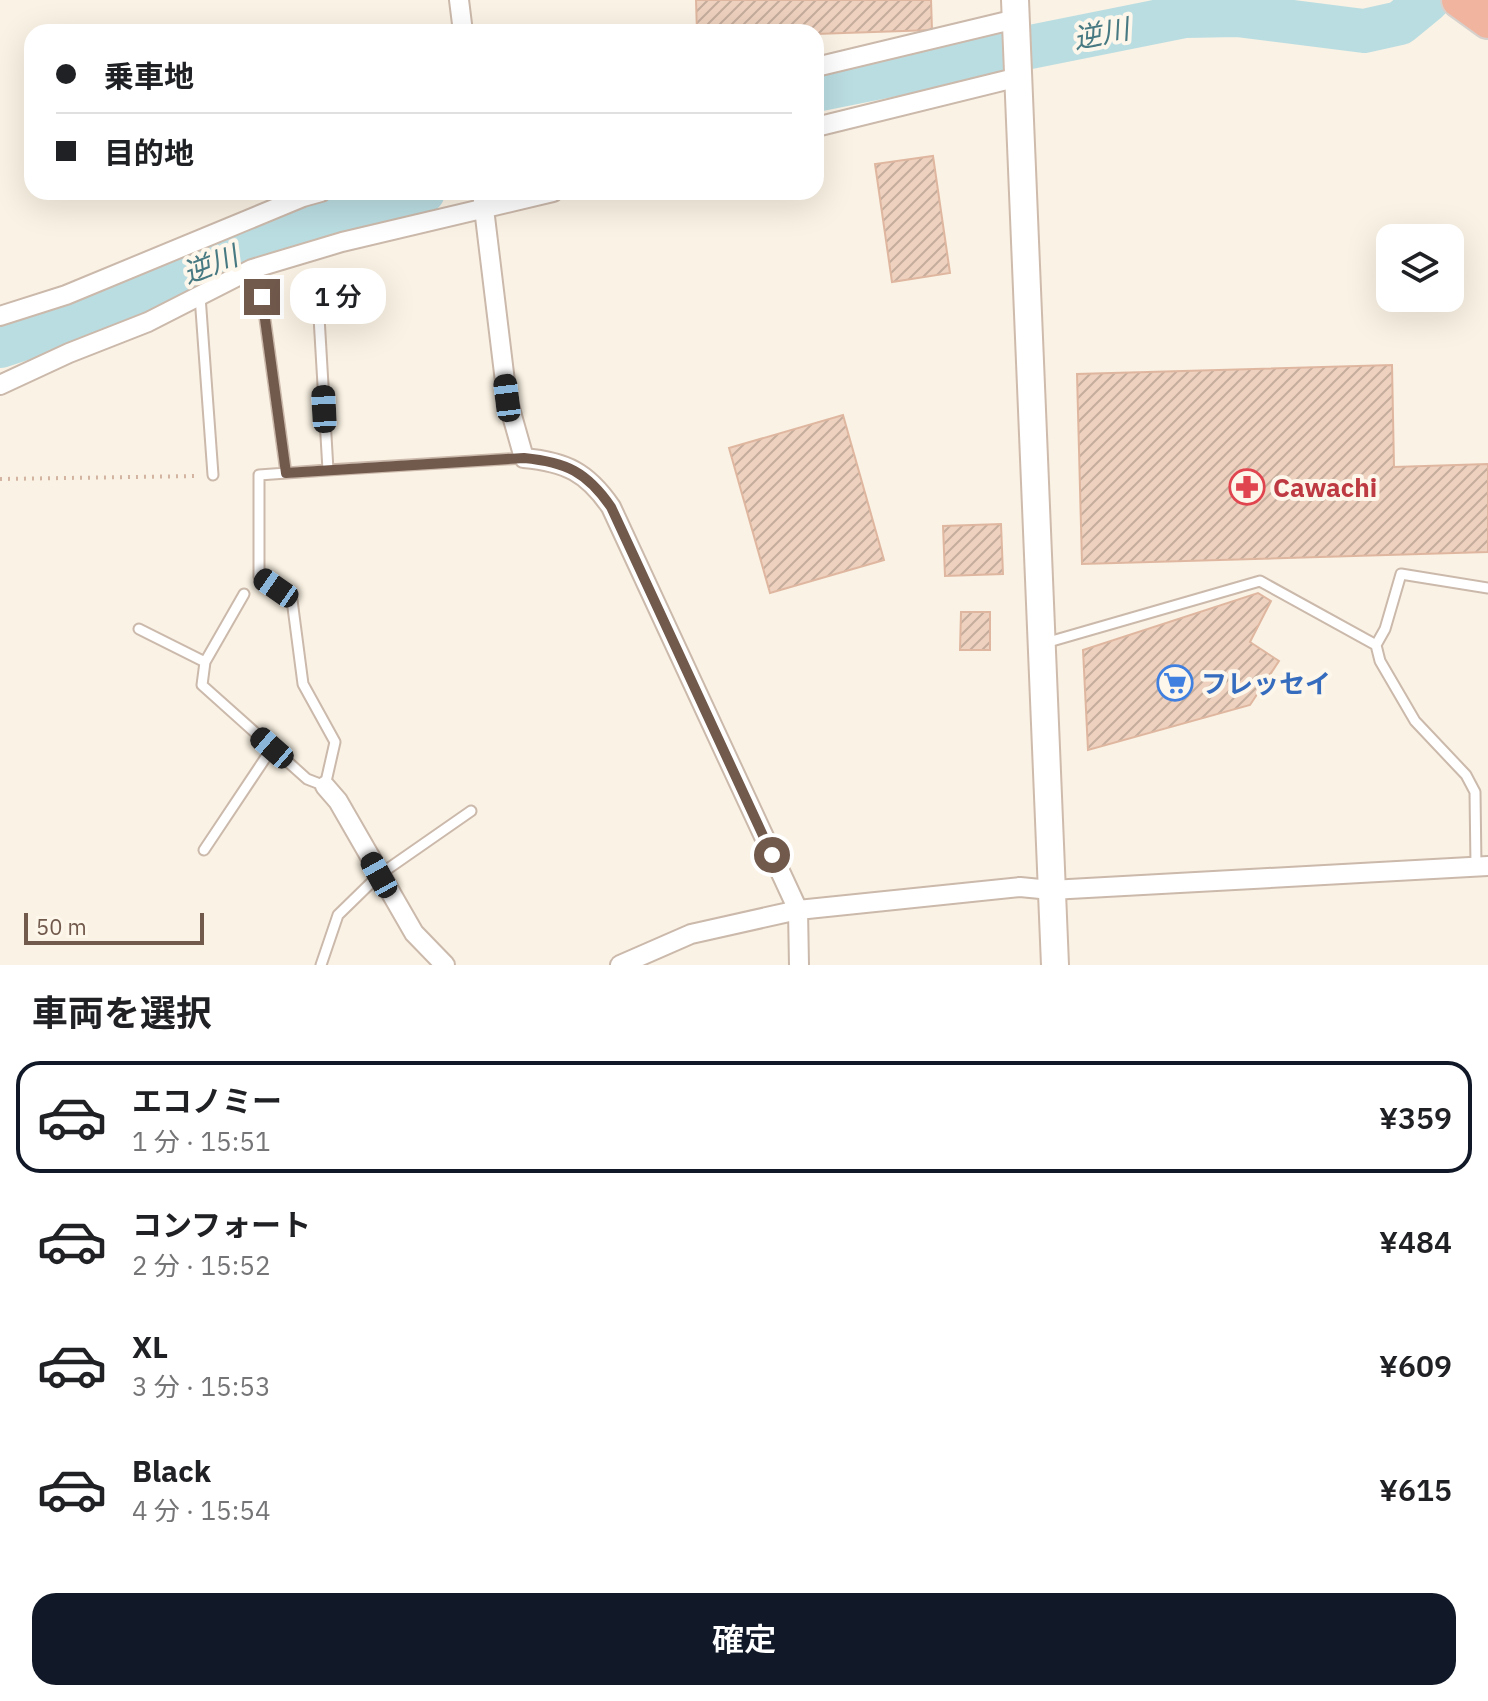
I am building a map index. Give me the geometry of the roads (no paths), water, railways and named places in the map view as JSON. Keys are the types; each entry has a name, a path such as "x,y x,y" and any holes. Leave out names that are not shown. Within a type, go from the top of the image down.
{"street":[{"path":"459,0 462,24"},
{"path":"824,65 1016,13 1055,965"},
{"path":"824,125 1019,76"},
{"path":"0,316 66,295 296,200"},
{"path":"0,385 148,322 258,268 483,201 507,398 524,458 544,460 586,477 611,507 798,910 799,965"},
{"path":"325,786 338,801 414,933 445,965"},
{"path":"620,965 691,934 798,910 1020,887 1051,890 1482,866"}],"lane":[{"path":"258,268 286,473"},
{"path":"200,296 213,475"},
{"path":"319,317 328,470"},
{"path":"244,594 205,662 202,685 307,779 325,786 335,742 303,684 292,600 259,577 259,475 524,458"},
{"path":"1482,866 1475,792 1466,775 1415,721 1380,661 1376,645 1385,629 1401,574 1488,588"},
{"path":"1042,644 1260,581 1376,645"},
{"path":"139,629 205,662"},
{"path":"204,850 272,748"},
{"path":"321,965 338,915 379,875 471,811"}],"waterway":[{"name":"逆川","path":"824,88 1185,16 1237,15 1364,31 1400,23 1428,0"},
{"name":"逆川","path":"0,346 64,325 336,215 393,200"}],"place":[{"name":"Cawachi","path":"1247,487"},
{"name":"フレッセイ","path":"1175,683"}]}
